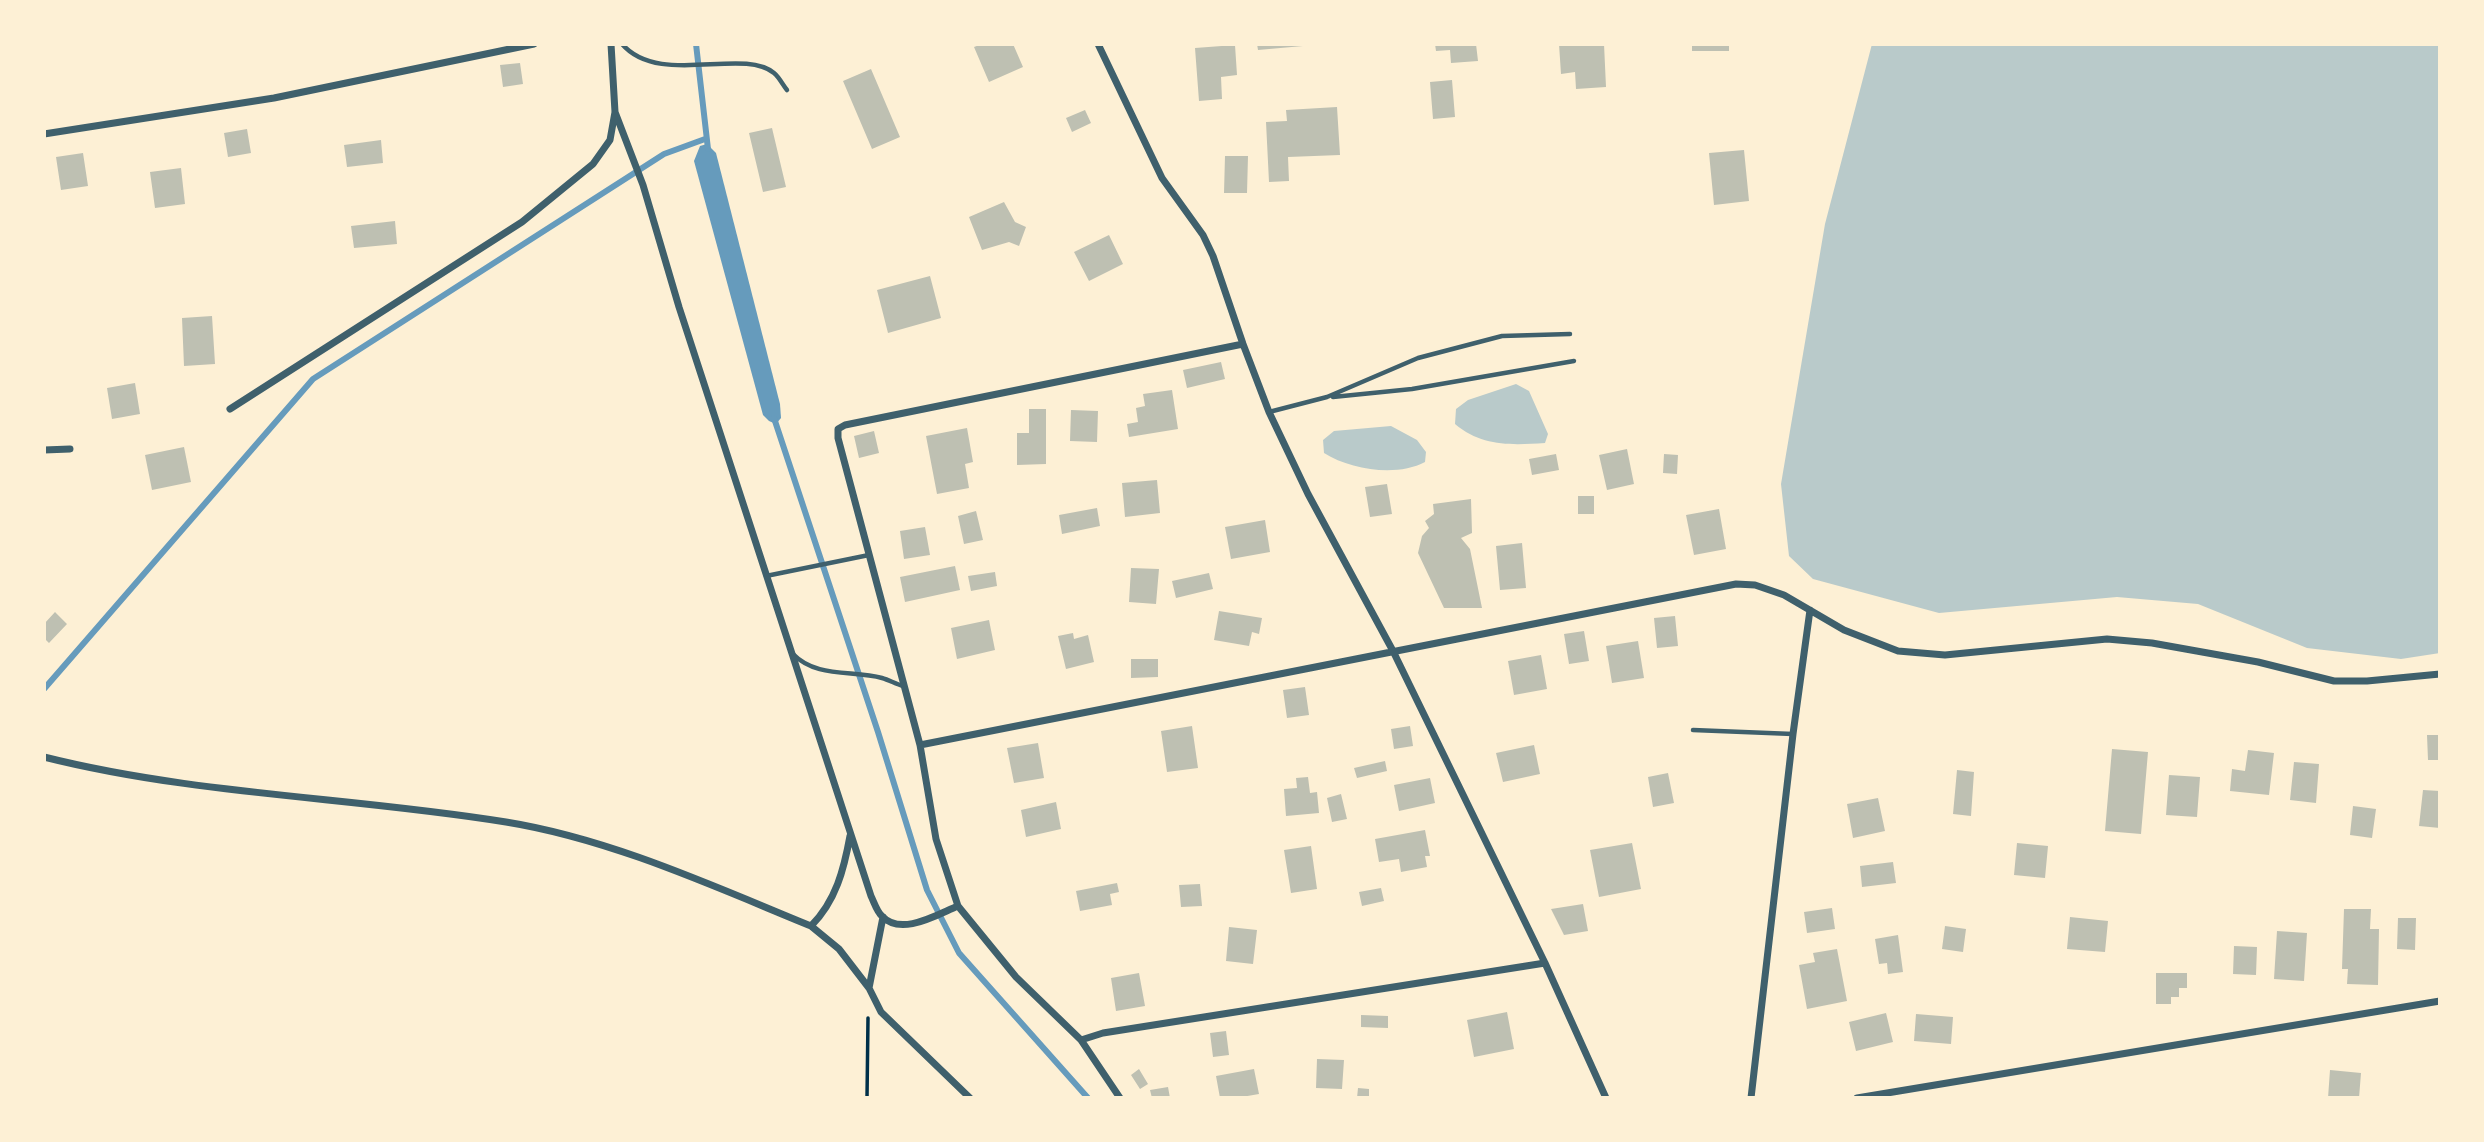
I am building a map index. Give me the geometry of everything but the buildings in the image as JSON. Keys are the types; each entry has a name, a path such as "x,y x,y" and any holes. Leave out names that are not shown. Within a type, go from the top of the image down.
{"street":[{"path":"44,134 274,98 534,44"},
{"path":"230,409 522,222 593,164 610,141 615,112 611,44"},
{"path":"1098,44 1162,178 1203,235 1269,412 1308,494 1393,651 1545,963 1606,1098"},
{"path":"615,112 643,186 683,320 871,896 883,917 897,924 916,923 958,906"},
{"path":"1120,1098 1081,1040 1016,977 958,906 936,839 920,745 838,438 838,429 845,425 1243,344"},
{"path":"44,450 70,449"},
{"path":"920,745 1737,584 1755,586 1784,595 1844,630 1910,652 1945,655 2107,639 2152,643 2218,655 2334,681 2367,681 2440,674"},
{"path":"1751,1098 1810,610"},
{"path":"44,757 146,778 508,822 592,840 811,926 839,949 869,988 881,1012 970,1098"},
{"path":"811,926 824,913 843,872 851,834"},
{"path":"869,988 883,917"},
{"path":"1081,1040 1103,1032 1545,963"},
{"path":"1857,1098 2440,1001"}],"lane":[{"path":"622,44 629,52 653,62 679,65 754,64 774,72 787,90"},
{"path":"1269,412 1327,397 1419,358 1502,336 1570,334"},
{"path":"1327,397 1412,389 1574,361"},
{"path":"766,576 870,555"},
{"path":"790,650 800,661 815,668 883,678 905,687"},
{"path":"1693,730 1793,734"}],"path":[{"path":"867,1098 868,1016"}],"shaded area":[{"path":"1872,44 2440,44 2440,653 2401,659 2307,648 2198,604 2117,597 1939,613 1813,579 1789,556 1781,484 1825,224"},
{"path":"1516,384 1529,391 1548,434 1545,443 1509,444 1487,441 1465,432 1455,424 1456,409 1468,400"},
{"path":"1391,426 1417,440 1426,452 1425,462 1414,467 1374,470 1347,464 1324,453 1323,440 1334,431"}],"water":[{"path":"707,144 716,153 780,404 781,418 776,424 763,415 694,161 700,146"}],"waterway":[{"path":"696,44 708,149"},
{"path":"44,689 313,379 664,154 705,139"},
{"path":"774,418 878,732 927,890 959,953 1088,1098"}]}
